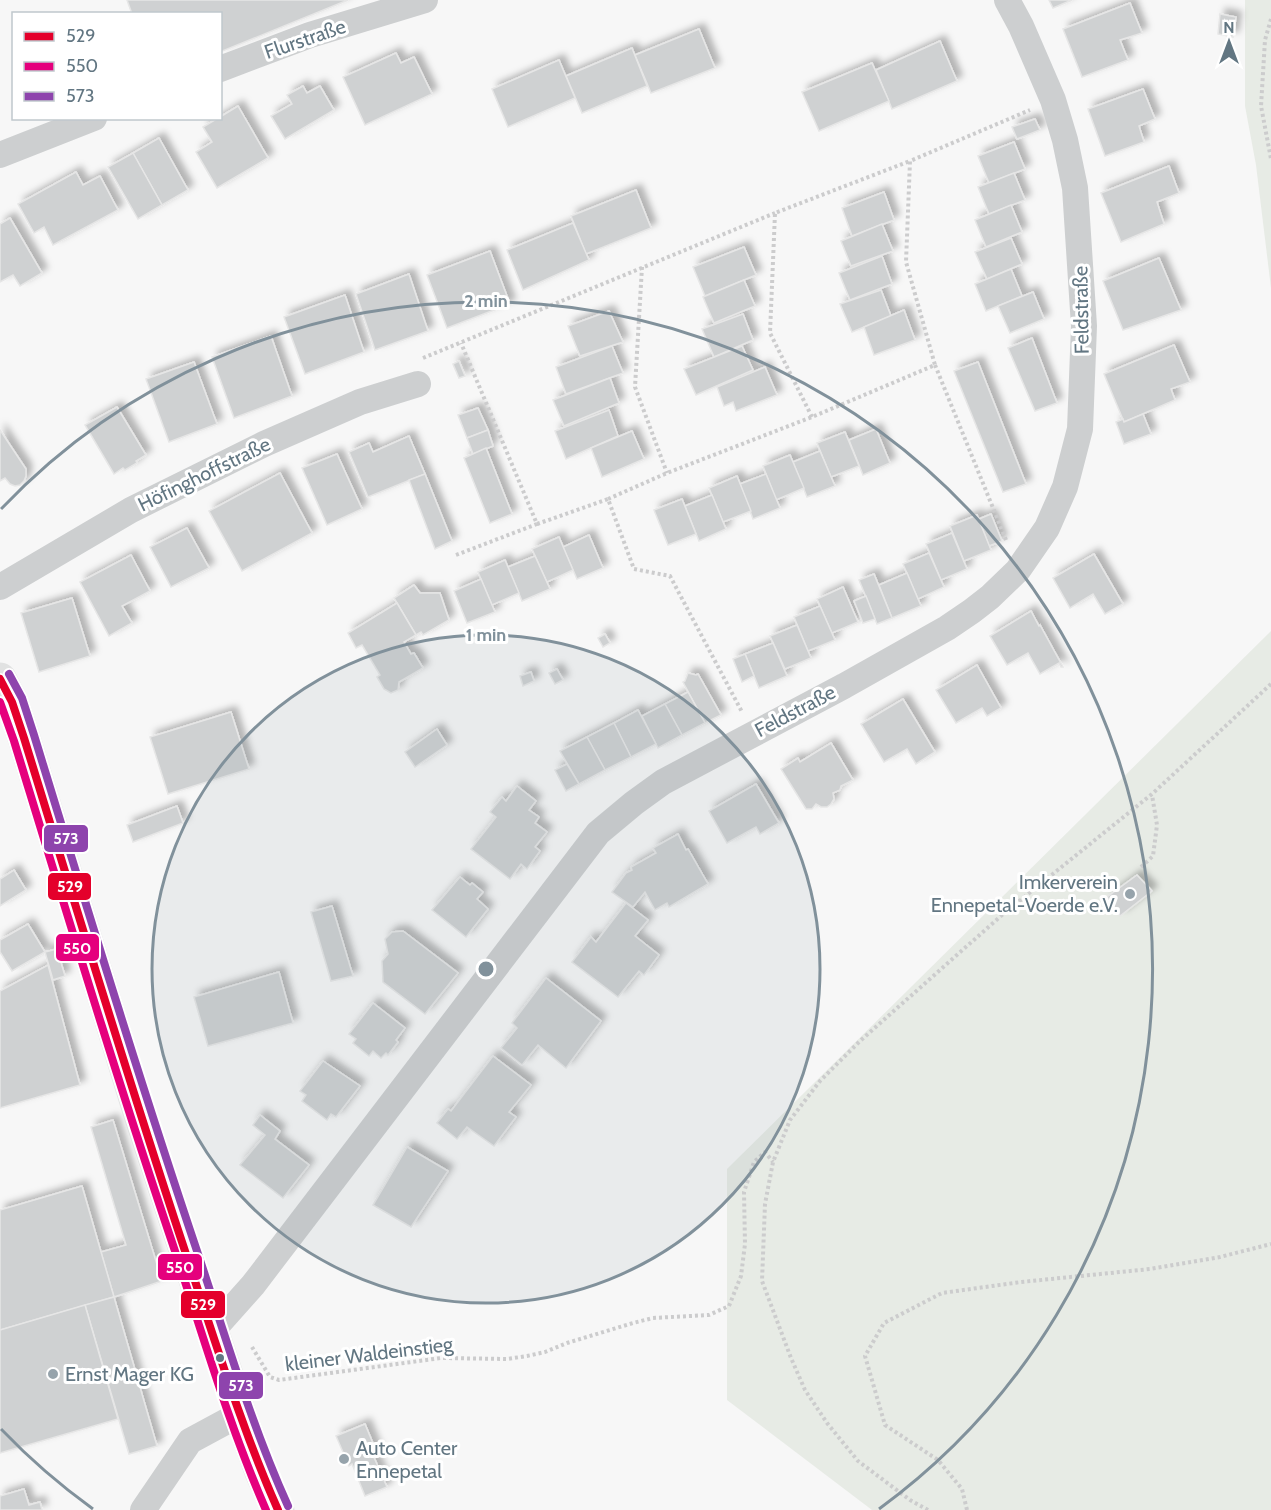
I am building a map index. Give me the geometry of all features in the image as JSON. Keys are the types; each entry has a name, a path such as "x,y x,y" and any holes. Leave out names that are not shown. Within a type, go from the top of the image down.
{"main road":[{"path":"0,679 12,702 24,738 141,1118 212,1332 261,1472 277,1509"}],"street":[{"name":"Flurstraße","path":"222,68 310,35 425,0"},
{"name":"Feldstraße","path":"212,1332 253,1286 598,833 663,782 948,628 990,597 1018,570 1047,528 1065,487 1080,429 1084,326 1075,188 1065,140 1053,100 1021,26 1007,0"},
{"path":"0,155 89,120"},
{"name":"Höfinghoffstraße","path":"0,587 131,510 264,444 360,402 418,384"},
{"path":"143,1510 189,1441 240,1414"}],"path":[{"path":"1271,19 1265,40 1261,106 1271,159"},
{"path":"418,384 416,361 775,213 910,161 1053,100"},
{"path":"910,161 906,262 935,365 1018,570"},
{"path":"775,213 770,333 812,417"},
{"path":"642,267 635,387 667,473"},
{"path":"461,343 537,524"},
{"path":"456,555 608,499 935,365"},
{"path":"608,499 634,569 670,576 753,733"},
{"path":"928,1510 910,1500 858,1461 827,1423 805,1390 762,1281 765,1204 773,1162 790,1120 820,1082 860,1041 1002,915 1152,794 1271,684"},
{"path":"1142,867 1154,856 1157,825 1152,794"},
{"name":"kleiner Waldeinstieg","path":"212,1332 246,1338 270,1377 279,1380 441,1358 507,1359 545,1352 567,1343 653,1318 709,1315 729,1306 741,1276 745,1244 744,1192 754,1162 765,1152 773,1162"},
{"path":"967,1510 962,1489 938,1460 885,1425 865,1356 884,1323 942,1293 1021,1282 1150,1269 1220,1257 1271,1244"}],"shaded area":[{"path":"1245,0 1271,0 1271,288 1256,165 1245,106"},
{"path":"1271,631 1271,1510 872,1510 727,1400 727,1169"}],"building":[{"path":"127,0 348,0 222,51 222,12 131,12"},
{"path":"1049,0 1072,0 1053,8"},
{"path":"1130,3 1142,33 1120,40 1128,60 1082,77 1063,29"},
{"path":"1220,14 1236,17 1233,37 1218,34"},
{"path":"699,29 715,68 651,93 635,55"},
{"path":"940,41 957,81 892,109 876,70"},
{"path":"632,48 647,86 582,113 566,76"},
{"path":"396,53 401,63 414,57 432,94 365,125 343,77"},
{"path":"559,60 575,98 508,127 492,89"},
{"path":"872,63 889,101 819,131 802,92"},
{"path":"303,86 307,93 320,86 334,110 285,139 271,116 292,104 287,95"},
{"path":"1143,89 1155,119 1139,126 1144,142 1105,156 1088,109"},
{"path":"238,106 268,158 217,188 196,152 212,142 203,127 215,120 222,120 222,116"},
{"path":"1035,119 1040,130 1017,139 1012,127"},
{"path":"159,138 188,190 162,205 133,153"},
{"path":"1014,142 1025,169 989,183 978,156"},
{"path":"133,153 162,205 138,219 108,167"},
{"path":"1169,166 1179,193 1157,202 1164,224 1121,242 1101,193"},
{"path":"76,172 83,185 100,176 118,210 53,245 44,227 34,233 18,204"},
{"path":"1014,173 1025,200 989,214 978,187"},
{"path":"636,190 651,228 586,254 571,216"},
{"path":"884,192 894,220 852,236 842,208"},
{"path":"1011,205 1022,232 986,247 975,220"},
{"path":"10,218 42,273 20,286 13,275 0,282 0,224"},
{"path":"573,223 589,260 523,290 507,250"},
{"path":"882,224 893,251 851,266 841,241"},
{"path":"1011,238 1022,264 987,279 975,252"},
{"path":"744,247 756,275 705,296 693,267"},
{"path":"490,251 510,304 447,328 427,275"},
{"path":"882,256 892,284 850,300 839,273"},
{"path":"1159,258 1181,310 1123,330 1103,281"},
{"path":"1011,269 1022,296 986,311 975,284"},
{"path":"409,274 428,331 375,350 356,294"},
{"path":"744,280 755,306 714,323 703,297"},
{"path":"881,290 891,316 852,332 840,304"},
{"path":"1033,292 1044,319 1010,333 998,306"},
{"path":"345,295 364,352 305,374 284,317"},
{"path":"904,310 915,340 874,355 864,327"},
{"path":"609,311 623,342 580,356 568,326"},
{"path":"743,314 753,340 714,357 702,329"},
{"path":"271,336 292,396 234,418 212,357"},
{"path":"1032,338 1057,403 1035,411 1008,348"},
{"path":"1174,345 1190,382 1171,389 1175,400 1124,422 1104,374"},
{"path":"612,346 623,373 566,394 556,367"},
{"path":"742,346 753,370 696,395 684,369"},
{"path":"459,361 465,376 459,378 453,364"},
{"path":"194,362 217,424 169,442 146,379"},
{"path":"978,362 1026,484 1003,492 954,371"},
{"path":"765,367 777,395 736,411 733,402 724,406 717,387"},
{"path":"610,378 619,403 564,426 553,400"},
{"path":"117,407 146,455 136,461 137,463 114,474 85,425"},
{"path":"478,408 488,430 467,438 458,415"},
{"path":"609,410 618,436 566,459 555,431"},
{"path":"1143,414 1151,434 1124,444 1116,422 1123,419 1124,422"},
{"path":"876,429 890,463 863,475 849,440"},
{"path":"0,430 26,469 26,476 20,485 10,484 5,478 0,481"},
{"path":"488,430 493,446 473,454 467,438"},
{"path":"632,431 644,459 602,477 591,448"},
{"path":"845,432 859,466 831,477 817,443"},
{"path":"409,436 425,474 368,497 349,452 369,443 373,452"},
{"path":"486,448 512,514 490,523 464,458"},
{"path":"820,451 835,486 807,497 793,462"},
{"path":"337,454 362,509 327,525 302,468"},
{"path":"790,455 804,488 776,500 763,466"},
{"path":"280,473 312,533 242,571 209,511"},
{"path":"425,474 452,541 435,549 409,480"},
{"path":"766,474 780,508 753,519 740,484"},
{"path":"737,476 751,511 723,522 709,488"},
{"path":"712,495 726,529 699,541 685,506"},
{"path":"682,499 696,534 668,545 654,510"},
{"path":"991,514 1002,541 989,546 979,519"},
{"path":"977,515 991,550 964,561 950,526"},
{"path":"187,528 209,568 171,587 150,547"},
{"path":"952,533 967,569 941,580 926,544"},
{"path":"589,535 603,568 577,579 563,547"},
{"path":"559,537 573,570 547,582 532,549"},
{"path":"929,553 944,587 918,599 903,564"},
{"path":"1094,554 1123,604 1105,614 1093,594 1070,608 1053,578"},
{"path":"131,555 150,591 122,606 132,623 109,636 80,582"},
{"path":"535,556 550,589 522,601 508,567"},
{"path":"505,560 519,593 492,605 478,572"},
{"path":"907,573 921,606 892,618 879,585"},
{"path":"874,574 892,618 877,624 859,580"},
{"path":"481,579 495,612 467,623 454,591"},
{"path":"414,585 420,593 440,593 449,620 423,635 421,632 416,635 394,598"},
{"path":"843,587 858,622 832,633 817,599"},
{"path":"866,596 875,619 863,623 854,601"},
{"path":"72,598 90,656 39,672 21,613"},
{"path":"397,603 416,635 404,642 423,668 399,682 398,690 391,693 384,689 377,677 380,675 362,645 356,648 348,633"},
{"path":"820,606 835,640 808,651 794,617"},
{"path":"1031,611 1063,667 1059,663 1040,674 1028,653 1007,665 990,636"},
{"path":"797,625 811,658 785,669 770,636"},
{"path":"605,634 610,643 603,647 598,638"},
{"path":"773,643 787,676 759,688 745,654"},
{"path":"745,654 754,676 742,682 733,659"},
{"path":"977,665 1001,708 987,716 982,708 956,723 936,690"},
{"path":"557,669 563,680 555,684 549,673"},
{"path":"531,672 534,681 523,686 520,676"},
{"path":"688,673 698,674 721,715 705,723 683,682"},
{"path":"688,692 705,723 682,735 665,704"},
{"path":"903,699 935,752 916,764 907,749 884,762 861,724"},
{"path":"665,704 682,735 658,748 642,716"},
{"path":"638,710 656,744 631,757 614,723"},
{"path":"231,712 249,769 168,794 150,737"},
{"path":"614,723 631,757 605,770 587,737"},
{"path":"437,729 447,745 415,767 405,752"},
{"path":"587,737 605,770 579,784 560,751"},
{"path":"831,743 853,780 833,793 834,799 827,807 816,804 812,809 806,809 781,769 798,758 800,762"},
{"path":"567,764 579,784 566,791 555,770"},
{"path":"756,784 779,823 760,834 756,827 727,843 709,811"},
{"path":"517,786 536,801 529,810 539,817 535,823 547,832 535,847 540,851 527,869 521,864 510,879 471,849 496,817 490,812 502,797 506,801"},
{"path":"177,806 183,823 133,842 127,825"},
{"path":"678,834 708,884 669,907 667,903 655,910 645,892 633,907 612,892 626,873 632,870 631,867 656,853 653,848"},
{"path":"14,870 26,890 0,906 0,879"},
{"name":"Imkerverein Ennepetal-Voerde e.V.","path":"1137,875 1152,891 1120,916 1107,897"},
{"path":"460,877 483,892 477,899 488,909 466,937 432,910"},
{"path":"626,903 648,920 635,936 659,955 644,975 639,971 618,997 572,962 591,937 596,942"},
{"path":"332,906 353,976 331,981 311,912"},
{"path":"28,924 45,952 12,971 0,952 0,940"},
{"path":"403,931 458,973 425,1014 383,982 382,961 388,954 385,939 392,932"},
{"path":"57,949 65,976 53,980 45,952"},
{"path":"48,965 80,1085 0,1108 0,991"},
{"path":"279,972 293,1023 208,1046 194,997"},
{"path":"546,978 601,1021 566,1068 538,1045 522,1065 501,1048 517,1028 512,1023"},
{"path":"373,1003 405,1028 388,1055 386,1053 381,1058 373,1051 369,1056 353,1043 356,1039 349,1034"},
{"path":"493,1056 531,1085 509,1112 516,1117 494,1146 467,1127 457,1139 437,1123 448,1109 451,1111"},
{"path":"323,1061 360,1086 336,1117 331,1114 327,1120 302,1101 306,1095 300,1091"},
{"path":"260,1115 280,1131 275,1139 309,1165 283,1198 240,1165 265,1135 253,1125"},
{"path":"113,1120 162,1281 114,1297 101,1252 126,1245 91,1127"},
{"path":"407,1147 448,1171 411,1227 373,1205"},
{"path":"82,1186 114,1297 0,1330 0,1210"},
{"path":"114,1297 157,1446 129,1454 85,1305"},
{"name":"Ernst Mager KG","path":"85,1305 118,1419 0,1453 0,1330"},
{"path":"365,1424 377,1453 373,1455 387,1487 365,1496 352,1464 349,1466 336,1436"},
{"path":"24,1489 29,1505 40,1502 42,1510 0,1510 0,1496"}],"transit line":[{"name":"573","path":"9,674 22,698 176,1189 240,1381 262,1444 288,1506"},
{"name":"529","path":"0,679 12,702 24,738 124,1061 218,1351 252,1447 278,1510"},
{"name":"550","path":"0,702 208,1353 229,1416 266,1510"}],"place":[{"name":"Imkerverein Ennepetal-Voerde e.V.","path":"1130,894"},
{"name":"Ernst Mager KG","path":"53,1374"},
{"name":"Auto Center Ennepetal","path":"344,1459"}]}
